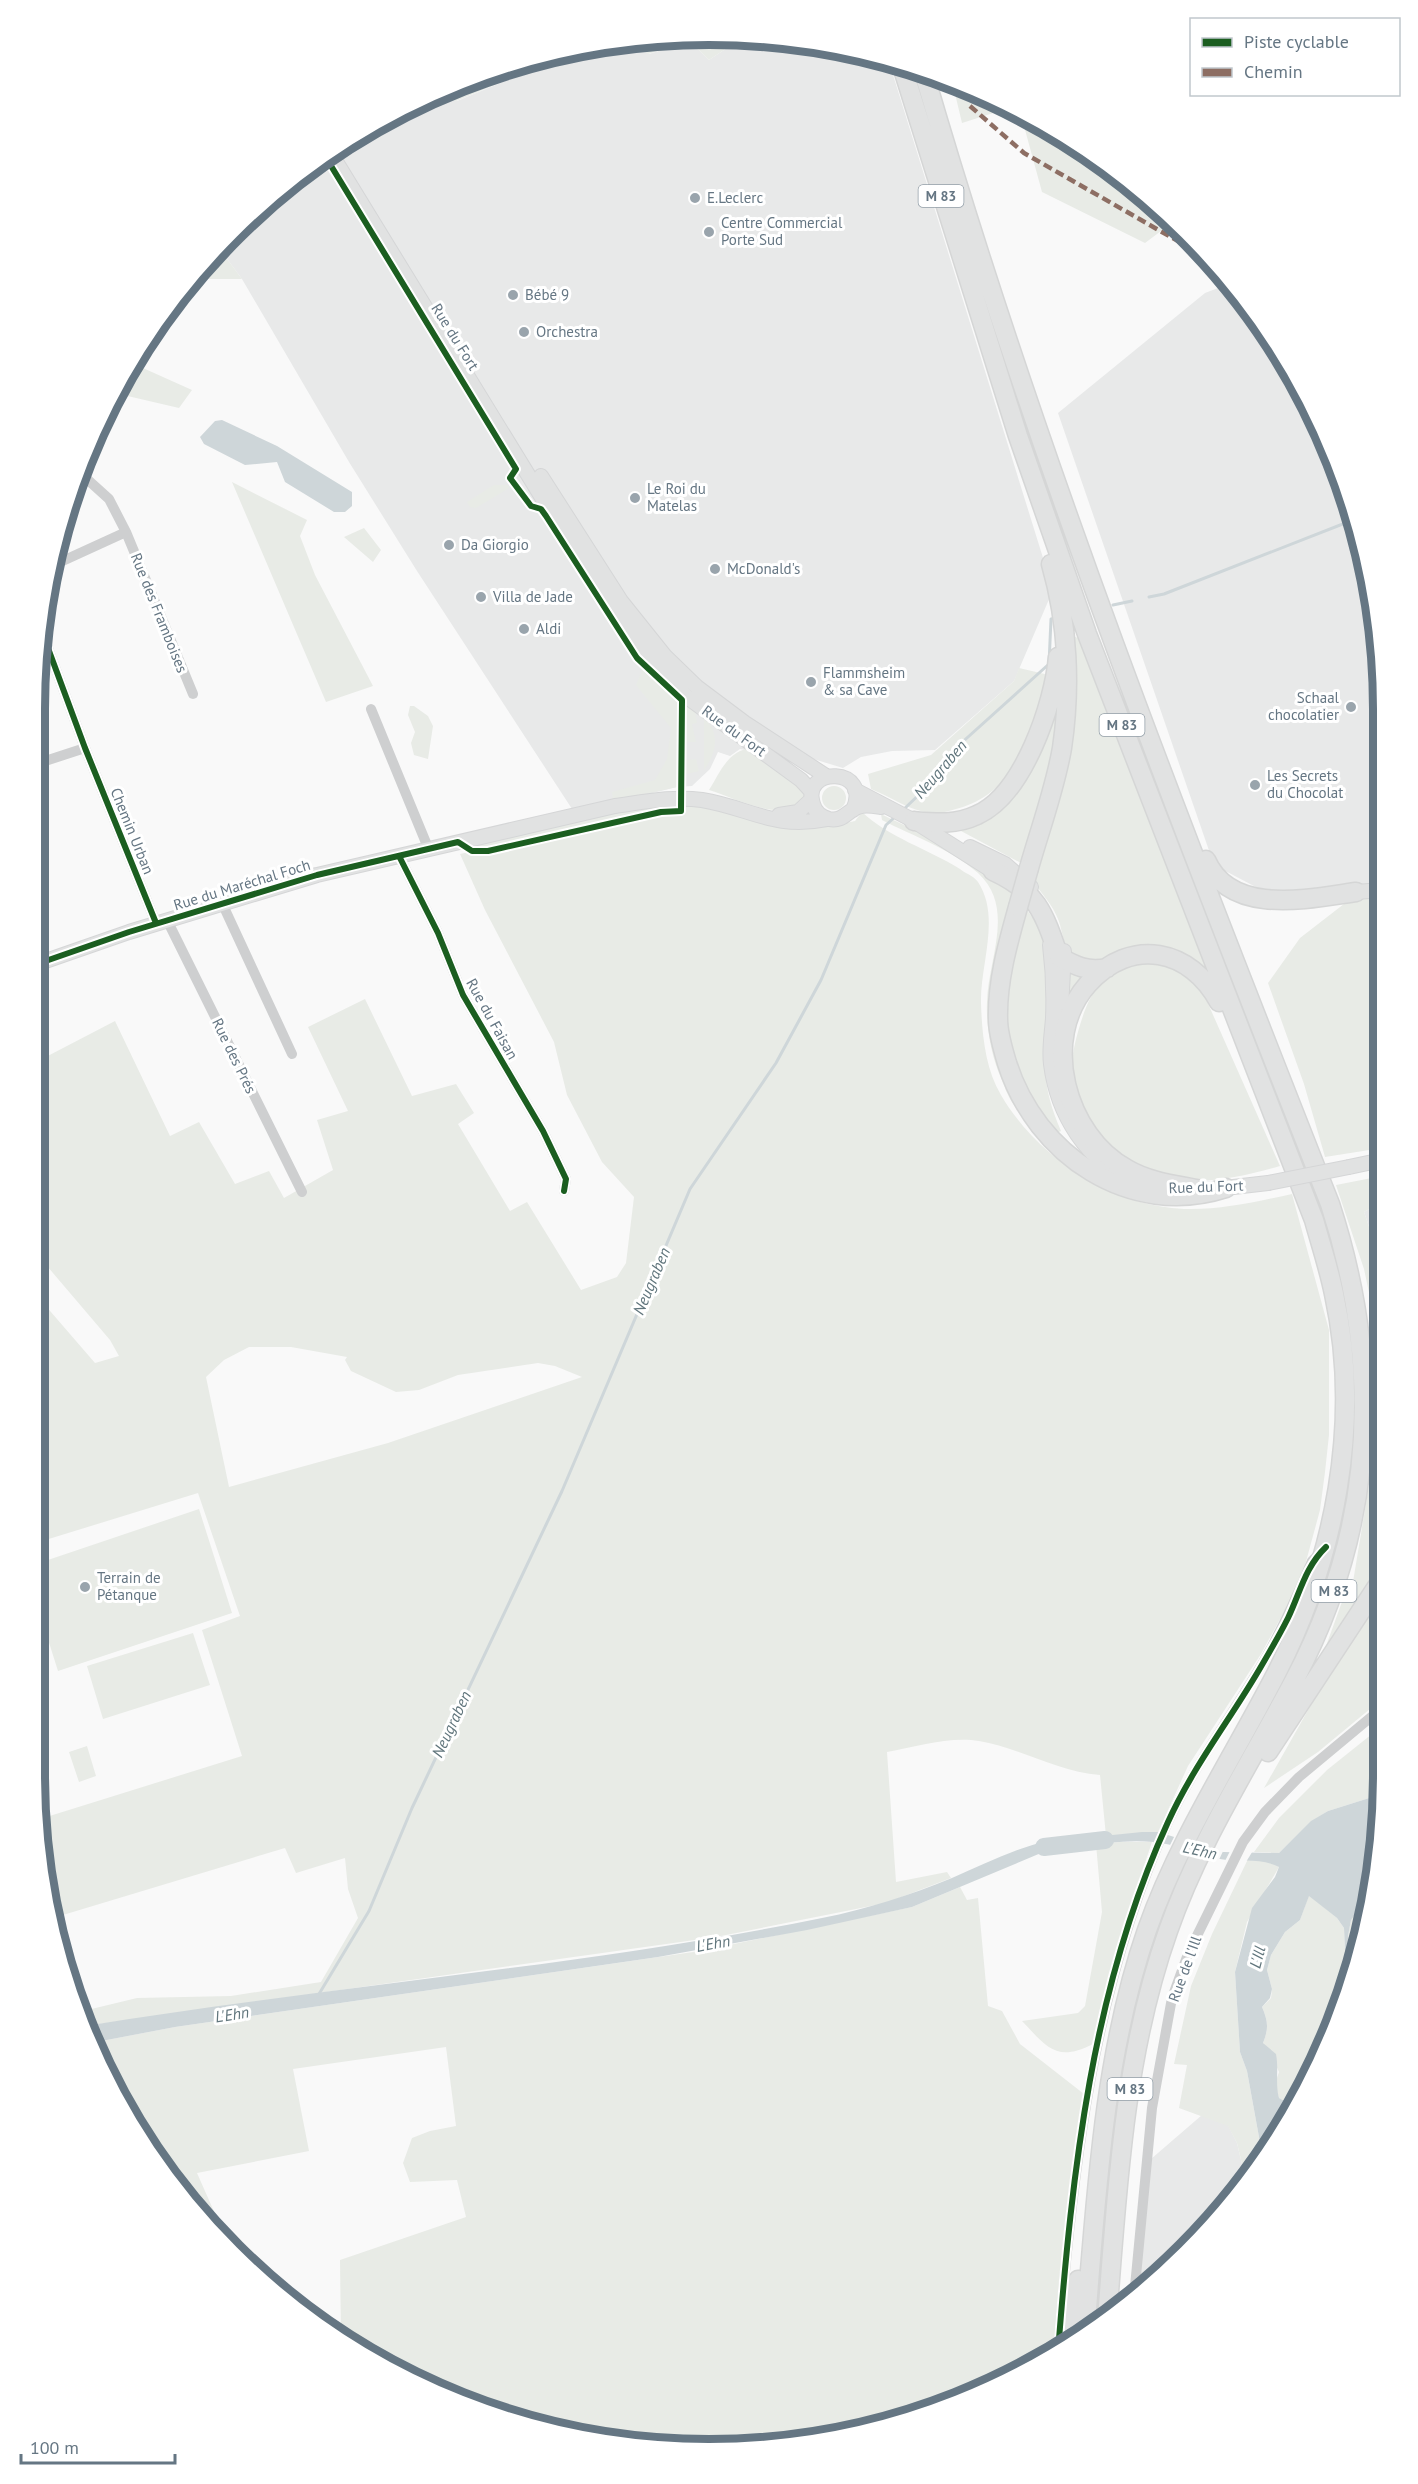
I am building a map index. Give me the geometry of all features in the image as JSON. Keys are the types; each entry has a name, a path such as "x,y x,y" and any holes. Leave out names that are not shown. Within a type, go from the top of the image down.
{"highway":[{"name":"M 83","path":"905,75 1018,436 1087,634 1314,1220 1335,1295 1344,1381 1343,1442 1338,1484 1326,1547 1304,1613 1277,1671 1191,1827 1175,1861 1148,1929 1124,2012 1112,2079 1086,2321"},
{"name":"M 83","path":"927,82 1032,419 1109,635 1337,1224 1356,1304 1364,1383 1364,1444 1361,1473 1340,1575 1326,1616 1296,1678 1208,1835 1167,1932 1139,2038 1122,2150 1108,2305"},
{"path":"1018,436 1017,460 1050,560 1062,614 1066,688 1062,748 1003,966 998,1018 1001,1043 1013,1083 1038,1126 1078,1164 1092,1174 1134,1191 1188,1197 1226,1188"},
{"path":"909,819 948,824 978,815 1017,777 1032,750 1048,705 1057,664 1058,626 1062,614"},
{"path":"1185,832 1200,848 1217,880 1230,891 1245,895 1287,899 1356,892"},
{"path":"993,871 1016,882 1038,904 1052,930 1059,957 1078,968 1094,971 1139,955 1167,956 1183,961 1207,980 1221,1005 1233,1013"},
{"path":"1107,968 1088,984 1073,1011 1066,1033 1063,1063 1068,1094 1075,1113 1089,1136 1105,1154 1128,1170 1157,1180 1201,1190"},
{"path":"1364,1383 1373,1403"},
{"path":"1239,1779 1259,1766 1373,1593"},
{"path":"1072,2331 1086,2225 1096,2213"}],"main road":[{"name":"Rue du Fort","path":"342,156 621,601 665,656 697,687 752,728 826,776 835,775 847,779 855,790 886,808 1005,864 1023,877 1055,922 1064,959 1057,1063 1062,1108"},
{"name":"Rue du Fort","path":"335,160 549,509 653,663 687,697 801,780 812,795 816,812 828,819 842,819 853,810 865,806 886,808"},
{"path":"812,795 815,785 826,776"},
{"name":"Rue du Maréchal Foch","path":"45,961 161,922 317,875 615,806 666,791 694,790 783,816 798,812 812,795"},
{"path":"853,810 856,804 855,790"},
{"name":"Rue du Maréchal Foch","path":"615,806 655,800 688,799 715,803 777,821 828,819"},
{"name":"Rue du Fort","path":"909,819 993,871 1025,898 1042,921 1049,942 1053,982 1051,1064 1062,1108 1095,1158 1113,1171 1152,1186 1201,1190 1268,1183 1373,1162"},
{"path":"1356,892 1373,891"}],"street":[{"name":"Rue des Framboises","path":"86,479 110,499 193,694"},
{"path":"62,561 126,532"},
{"name":"Chemin Urban","path":"48,648 85,748 161,922"},
{"path":"371,709 429,849"},
{"path":"45,761 85,748"},
{"name":"Rue du Faisan","path":"399,856 438,933 463,995 543,1131 566,1179 564,1191"},
{"name":"Rue du Maréchal Foch","path":"222,903 292,1053"},
{"name":"Rue des Prés","path":"161,922 302,1192"},
{"path":"1059,2339 1074,2204 1095,2052 1110,1982 1130,1915 1169,1819 1190,1776 1258,1671 1288,1618 1312,1561 1326,1547"},
{"name":"Rue de l'Ill","path":"1135,2284 1152,2108 1172,1998 1188,1954 1243,1842 1265,1812 1299,1777 1373,1715"}],"shaded area":[{"path":"694,45 709,60 731,46 752,46 839,58 892,71 1053,590 1014,681 935,750 892,751 861,757 843,768 810,758 777,737 761,753 740,749 730,756 718,752 710,769 692,786 677,787 574,812 417,571 349,462 242,279 224,255 271,210 340,157 415,113 448,99 457,101 537,68 622,51 642,49 649,54 675,46"},
{"path":"694,45 731,46 709,60"},
{"path":"674,46 648,54 641,49"},
{"path":"533,69 456,101 447,99 496,80"},
{"path":"955,93 999,111 962,123"},
{"path":"1024,124 1078,157 1113,182 1166,227 1145,243 1042,192"},
{"path":"224,255 242,279 203,279"},
{"path":"1221,287 1261,340 1284,377 1305,415 1322,455 1338,496 1350,537 1360,579 1372,666 1373,889 1273,896 1214,865 1058,413 1205,293"},
{"path":"140,367 192,390 179,408 124,395"},
{"path":"232,482 307,520 300,536 315,575 373,686 326,702"},
{"path":"494,485 508,485 509,488 476,508 470,507 467,502"},
{"path":"364,528 381,550 373,562 344,537"},
{"path":"1071,635 1078,638 1211,975 1184,955 1154,946 1123,950 1091,963 1076,958 1063,939 1056,914 1035,884 1050,823"},
{"path":"644,666 680,700 677,787 613,801 612,792 655,780 667,759 671,728 636,685"},
{"path":"1019,668 1049,675 1021,753 1011,771 998,786 982,798 963,807 935,813 916,810 871,789 868,774 931,755 1014,681"},
{"path":"684,703 695,712 697,723 692,724 696,742 687,742 687,760 696,759 699,771 686,774"},
{"path":"1055,704 1059,705 1055,751 1021,863 961,831 977,824"},
{"path":"410,706 414,706 428,716 433,726 428,759 414,755 411,743 415,732 408,715"},
{"path":"704,718 713,730 715,744 704,770"},
{"path":"752,748 804,790 805,798 797,806 786,810 760,808 709,790 731,757"},
{"path":"834,786 843,789 846,798 843,807 834,810 825,807 822,798 825,789"},
{"path":"695,804 832,826 855,821 862,812 884,829 974,878 985,896 988,910 988,941 981,1003 988,1062 1001,1095 1016,1118 1035,1139 1055,1158 1104,1188 1130,1199 1157,1206 1184,1209 1211,1208 1292,1194 1329,1330 1329,1435 1320,1510 1304,1569 1291,1599 1261,1654 1188,1766 1158,1832 1106,1836 1100,1775 1054,1765 995,1744 968,1740 933,1743 887,1752 896,1882 947,1872 951,1878 886,1903 716,1937 94,2025 88,2010 137,1998 231,1996 321,1982 358,1918 348,1889 345,1858 296,1873 285,1848 61,1916 46,1817 242,1756 202,1630 240,1616 198,1493 45,1540 45,1481 49,1476 45,1472 45,1305 95,1363 119,1356 110,1340 47,1266 45,1260 45,1057 115,1021 170,1136 199,1122 235,1184 269,1171 284,1198 333,1170 317,1120 348,1111 308,1027 365,999 412,1096 456,1084 474,1113 458,1124 510,1211 527,1202 581,1290 617,1277 626,1263 634,1197 602,1162 567,1095 554,1042 485,910 460,854 473,851 472,845 645,806","holes":["249,1347 291,1347 347,1357 345,1360 351,1371 396,1392 419,1390 458,1375 538,1363 555,1366 582,1377 388,1443 229,1487 206,1377 224,1360"]},
{"path":"881,814 969,860 1014,896 994,985 1018,1110 1008,1095 997,1069 988,1031 988,986 998,918 996,902 989,887 967,864 944,850 882,820"},
{"path":"1373,889 1373,1149 1325,1157 1304,1084 1268,983 1300,938 1362,890"},
{"path":"1024,907 1037,924 1048,963 1044,1048 1046,1076 1050,1100 1061,1131 1053,1135 1013,1065 1003,1002"},
{"path":"1143,962 1163,963 1177,968 1202,990 1280,1166 1219,1179 1194,1181 1163,1176 1144,1169 1110,1147 1084,1116 1076,1098 1072,1079 1072,1059 1084,1012 1095,991 1109,976"},
{"path":"1068,968 1090,976 1068,1012"},
{"path":"1373,1178 1373,1207 1364,1212 1373,1238 1373,1311 1364,1269 1336,1185"},
{"path":"1373,1207 1373,1238 1364,1212"},
{"path":"1371,1473 1373,1475 1373,1579 1326,1646 1347,1588 1352,1588"},
{"path":"199,1509 232,1613 58,1671 45,1630 45,1561"},
{"path":"1373,1606 1373,1706 1318,1752 1264,1788 1346,1643"},
{"path":"193,1633 210,1685 103,1719 87,1666"},
{"path":"1373,1733 1372,1797 1328,1811 1312,1821 1279,1853 1254,1852 1279,1818 1327,1770"},
{"path":"87,1746 96,1776 79,1782 69,1752"},
{"path":"1152,1842 1118,1943 1093,2044 1080,2050 1061,2052 1046,2045 1022,2021 1078,2013 1085,2006 1102,1912 1096,1844"},
{"path":"1248,1859 1268,1861 1279,1867 1247,1922 1235,1972 1240,2052 1247,2071 1260,2145 1243,2169 1237,2143 1228,2126 1179,2108 1187,2065 1174,2064 1191,1986 1212,1934"},
{"path":"960,1887 967,1900 978,1898 988,2006 1002,2011 1020,2044 1084,2094 1056,2341 1003,2371 963,2388 922,2404 839,2426 752,2438 709,2439 666,2438 579,2426 496,2404 455,2388 415,2371 341,2328 340,2260 466,2217 457,2180 410,2182 403,2163 412,2138 430,2131 456,2126 446,2047 293,2069 309,2151 197,2173 216,2216 213,2217 157,2144 113,2069 101,2041 175,2027 700,1951 912,1907"},
{"path":"1309,1895 1337,1918 1344,1928 1346,1962 1322,2029 1305,2069 1287,2102 1279,2098 1275,2084 1279,2072 1263,2043 1267,2025 1262,2007 1271,1998 1272,1989 1267,1970 1271,1955 1285,1932 1300,1920"},
{"path":"1359,1908 1350,1947 1348,1936 1351,1919"},
{"path":"1202,2115 1228,2125 1237,2143 1243,2169 1179,2245 1138,2281 1151,2159"}],"water":[{"path":"222,420 277,446 352,492 352,506 345,512 334,512 285,482 277,462 245,465 204,444 200,437 215,421"},
{"name":"L'Ill","path":"1372,1797 1367,1862 1360,1905 1351,1920 1348,1936 1350,1947 1346,1962 1344,1928 1337,1918 1309,1896 1300,1920 1285,1932 1271,1955 1267,1970 1272,1989 1270,1998 1262,2007 1267,2025 1263,2043 1276,2054 1279,2098 1287,2102 1260,2145 1247,2071 1240,2052 1235,1972 1252,1908 1275,1877 1279,1867 1257,1861 1214,1858 1160,1843 1138,1841 1083,1846 1083,1838 1158,1832 1223,1852 1279,1853 1311,1821 1328,1811"},
{"path":"1066,1838 1066,1847 1041,1853 912,1907 807,1930 658,1957 175,2027 101,2041 94,2025 639,1950 822,1918 905,1896 1021,1849"}],"pier":[{"path":"1176,1833 1224,1849 1218,1862 1169,1847"},
{"path":"1231,1849 1254,1849 1246,1862 1224,1863"}],"waterway":[{"name":"Neugraben","path":"1149,597 1164,594 1346,523"},
{"path":"1113,605 1132,601"},
{"name":"Neugraben","path":"903,810 928,786 948,755 1049,664 1051,619 1056,618"},
{"name":"Neugraben","path":"319,1994 369,1911 412,1808 562,1491 690,1189 776,1063 821,980 886,825 896,816"},
{"name":"L'Ehn","path":"1044,1847 1105,1840"}],"marked path":[{"path":"970,106 1024,153 1184,245"}],"cycle path":[{"path":"45,961 129,932 317,875 458,842 472,851 488,851 661,812 681,811 682,700 637,658 546,516 541,509 531,506 510,478 516,469 330,164"},
{"path":"48,648 85,748 156,923"},
{"path":"399,856 438,933 463,995 543,1131 566,1179 564,1191"},
{"path":"1059,2339 1070,2216 1090,2081 1103,2015 1142,1885 1178,1802 1200,1763 1248,1689 1288,1618 1308,1572 1326,1547"}],"place":[{"name":"E.Leclerc","path":"695,198"},
{"name":"Centre Commercial Porte Sud","path":"709,232"},
{"name":"Bébé 9","path":"513,295"},
{"name":"Orchestra","path":"524,332"},
{"name":"Le Roi du Matelas","path":"635,498"},
{"name":"Da Giorgio","path":"449,545"},
{"name":"McDonald's","path":"715,569"},
{"name":"Villa de Jade","path":"481,597"},
{"name":"Aldi","path":"524,629"},
{"name":"Flammsheim & sa Cave","path":"811,682"},
{"name":"Schaal chocolatier","path":"1351,707"},
{"name":"Les Secrets du Chocolat","path":"1255,785"},
{"name":"Terrain de Pétanque","path":"85,1587"}]}
